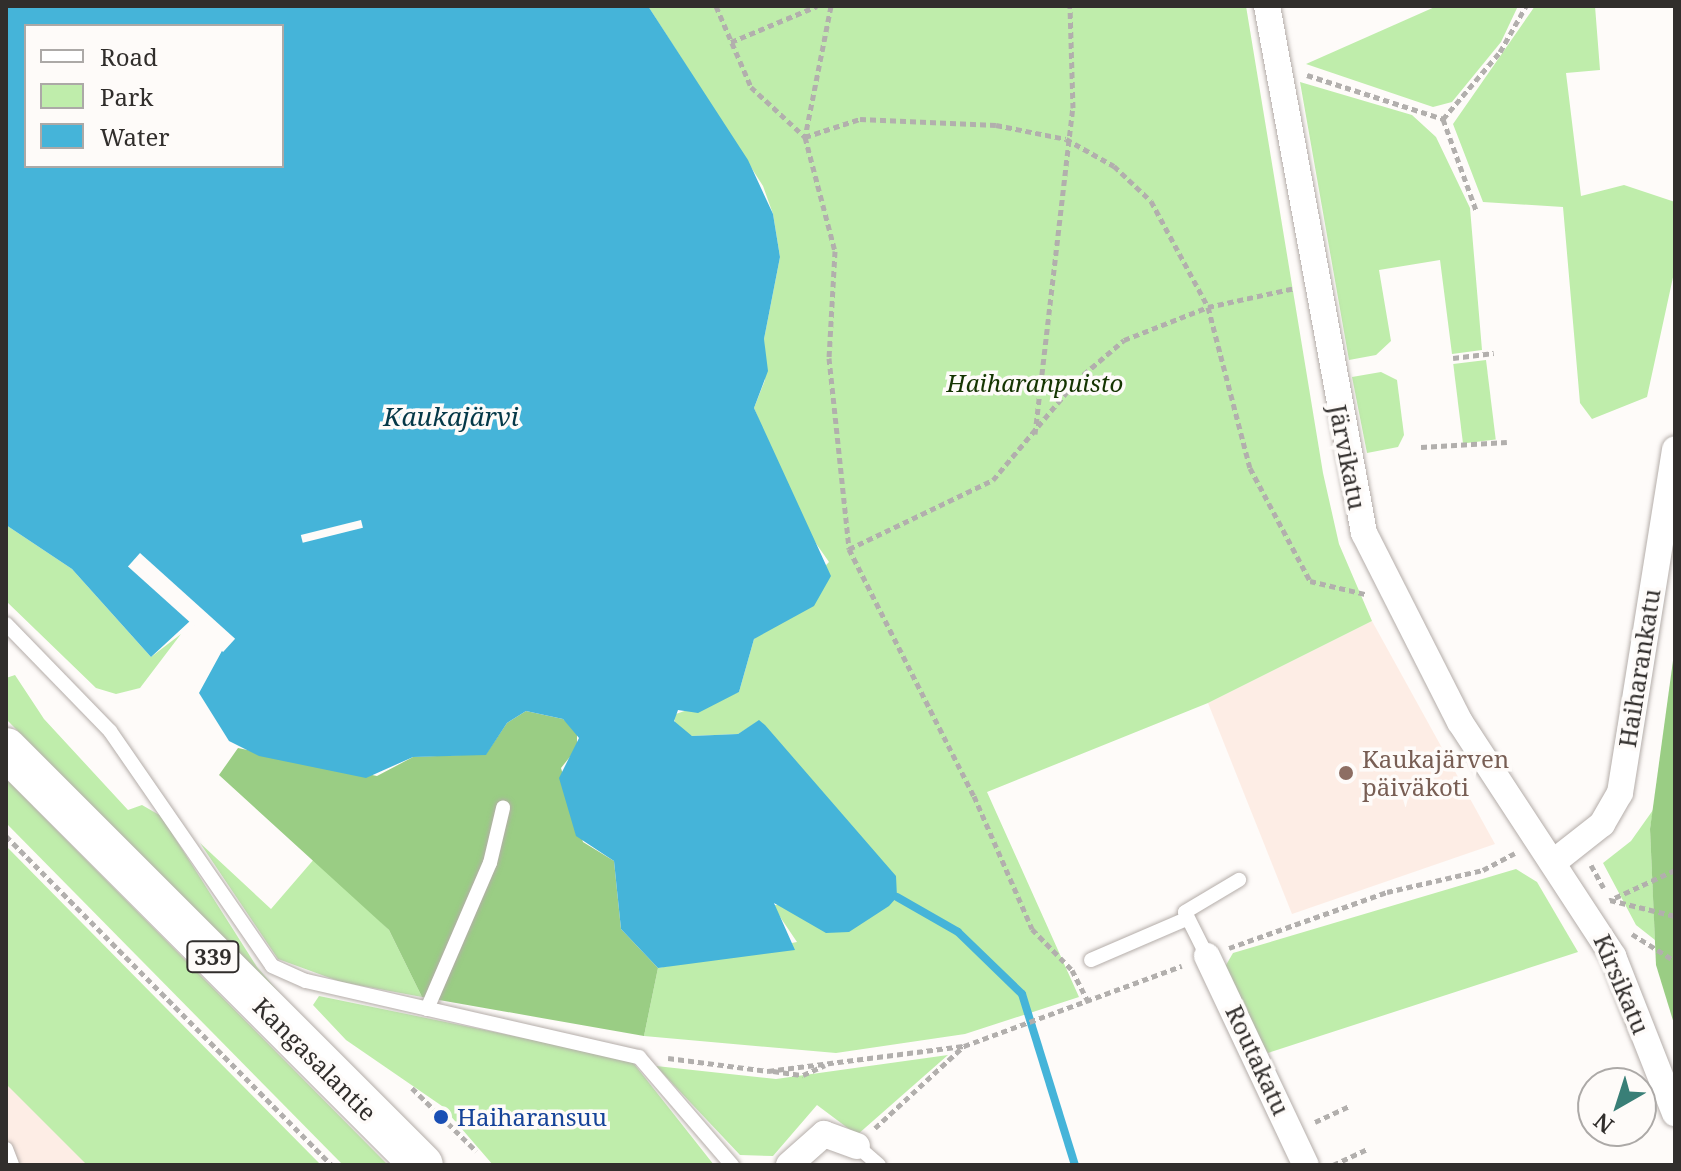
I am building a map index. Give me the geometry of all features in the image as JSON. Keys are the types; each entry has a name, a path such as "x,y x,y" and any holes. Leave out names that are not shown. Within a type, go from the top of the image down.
{"main road":[{"name":"Kangasalantie","path":"6,749 422,1165"}],"street":[{"name":"Järvikatu","path":"1267,6 1313,284 1364,533 1460,722 1555,861"},
{"name":"Haiharankatu","path":"1555,861 1602,824 1620,793 1675,449"},
{"name":"Kirsikatu","path":"1555,861 1613,956 1675,1113"},
{"name":"Routakatu","path":"1207,956 1306,1165"},
{"path":"789,1165 824,1134 857,1146"}],"lane":[{"path":"6,624 110,731 272,966 427,1009 639,1057 732,1165"},
{"path":"427,1009 490,863 503,808"},
{"path":"1207,956 1186,919 1189,905 1239,880"},
{"path":"1091,960 1186,919"},
{"path":"857,1146 879,1165"},
{"path":"6,1149 12,1165"}],"path":[{"path":"716,6 751,87 805,137"},
{"path":"731,42 817,6"},
{"path":"831,6 805,137 835,251 829,358 849,549 974,796 1032,929 1072,970 1089,1004"},
{"path":"1034,436 1074,69 1070,6"},
{"path":"1443,119 1500,52 1526,6"},
{"path":"1295,71 1443,119"},
{"path":"805,137 860,119 910,118 1066,139 1114,166 1151,201 1208,307 1250,468 1310,581 1366,595"},
{"path":"1443,119 1476,210"},
{"path":"849,549 993,480 1034,436 1076,381 1124,340 1208,307 1313,284"},
{"path":"1453,358 1494,353"},
{"path":"1421,447 1507,442"},
{"path":"768,1071 964,1046 1034,1024 1207,956 1387,892 1483,870 1521,850 1506,829 1524,816"},
{"path":"6,836 332,1165"},
{"path":"1675,870 1610,900 1675,916"},
{"path":"1633,936 1675,961"},
{"path":"857,1146 964,1046"},
{"path":"639,1057 803,1075 828,1064"},
{"path":"412,1088 476,1151"},
{"path":"1292,1132 1350,1106"},
{"path":"1333,1165 1368,1149"}],"shaded area":[{"name":"Kaukajärven päiväkoti","path":"1372,621 1495,844 1292,914 1208,703"},
{"path":"6,1055 117,1165 6,1165"}],"green space":[{"name":"Haiharanpuisto","path":"648,6 1246,6 1323,473 1339,544 1372,621 1208,703 987,792 1079,997 965,1034 836,1053 644,1036 658,968 797,942 772,905 782,905 824,800 759,721 738,734 692,736 677,730 673,715 739,692 754,639 829,562 801,522 754,408 765,380 764,339 780,257 773,214 763,186"},
{"path":"1437,6 1518,6 1501,42 1452,102 1433,107 1306,64"},
{"path":"1535,6 1595,6 1600,70 1566,73 1581,196 1624,185 1675,202 1675,268 1647,397 1592,419 1580,403 1563,207 1483,202 1453,124"},
{"path":"1300,82 1412,115 1436,137 1470,208 1482,350 1452,354 1440,260 1379,270 1391,341 1376,355 1349,360"},
{"path":"1486,360 1496,439 1463,443 1453,364"},
{"path":"1381,372 1397,380 1404,435 1398,447 1367,453 1352,377"},
{"path":"6,525 72,569 151,657 181,634 140,688 116,694 96,688 6,601"},
{"path":"1675,646 1675,1027 1656,965 1650,829"},
{"path":"15,675 44,719 128,810 142,805 161,816 257,967 296,1012 6,719 6,678"},
{"path":"526,711 563,719 577,731 577,748 561,768 583,842 614,861 621,929 658,968 644,1036 422,997 389,930 219,775 238,748 377,776 413,757 486,754 507,723"},
{"path":"6,779 388,1165 343,1165 6,823"},
{"path":"1653,810 1650,829 1655,940 1636,925 1603,863 1631,841"},
{"path":"200,843 271,909 315,858 389,930 422,997 341,982 278,959"},
{"path":"6,846 321,1165 87,1165 6,1084"},
{"path":"1516,869 1537,882 1578,952 1268,1053 1222,972 1233,953"},
{"path":"319,996 631,1060 714,1165 493,1165 442,1106 346,1040 313,1005"},
{"path":"948,1055 857,1135 817,1105 773,1156 740,1155 656,1066 776,1079"}],"water":[{"name":"Kaukajärvi","path":"6,6 648,6 748,160 773,214 780,257 764,339 768,371 754,408 831,576 814,606 754,639 739,692 698,713 678,710 674,721 692,736 738,734 759,720 896,876 897,897 889,906 849,932 826,933 774,903 795,950 658,968 621,929 614,861 576,836 559,778 579,738 563,719 526,711 507,723 486,755 413,757 366,778 259,756 229,741 199,693 223,649 190,621 151,657 72,569 6,525"}],"pier":[{"path":"361,520 363,528 303,543 301,535"},
{"path":"140,553 235,639 223,652 128,566"}],"waterway":[{"path":"897,897 958,932 1022,994 1075,1165"}],"place":[{"name":"Kaukajärven päiväkoti","path":"1346,773"},
{"name":"Haiharansuu","path":"441,1117"}]}
